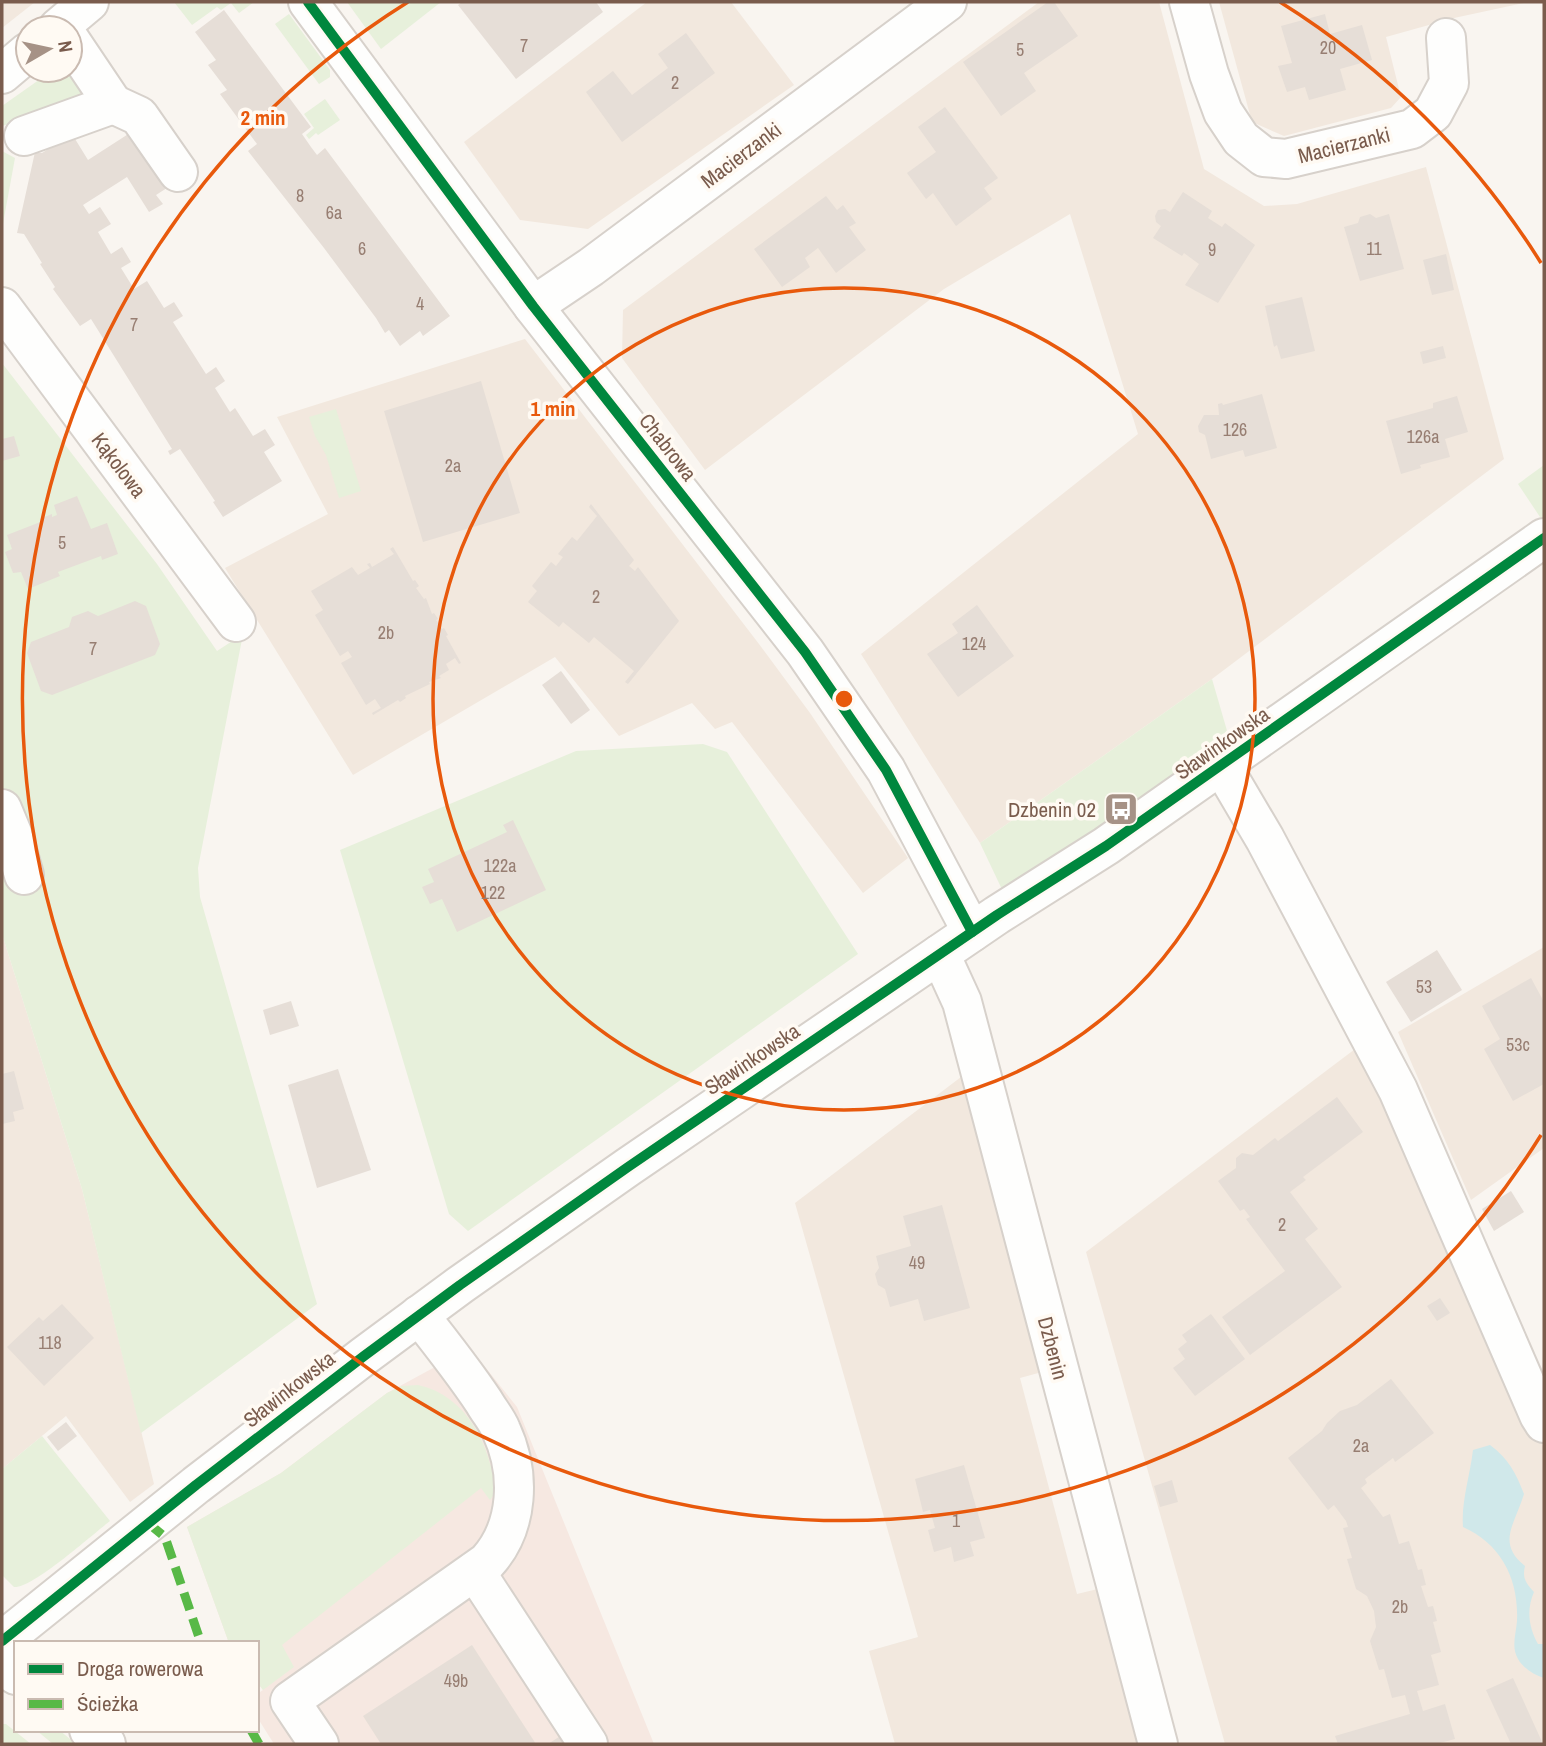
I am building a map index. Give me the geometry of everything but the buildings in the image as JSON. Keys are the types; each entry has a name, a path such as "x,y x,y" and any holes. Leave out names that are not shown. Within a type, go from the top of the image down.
{"street":[{"name":"Chabrowa","path":"308,2 533,306 805,652 849,714 903,801 972,932"},
{"name":"Macierzanki","path":"533,306 591,267 947,2"},
{"name":"Macierzanki","path":"1189,2 1209,74 1223,112 1241,139 1264,156 1286,159 1412,129 1433,113 1449,83 1446,38"},
{"path":"84,62 113,104 139,116 178,172"},
{"path":"24,136 113,104"},
{"name":"Kąkolowa","path":"2,307 236,622"},
{"name":"Sławinkowska","path":"2,1641 196,1485 419,1315 628,1167 972,932 1107,846 1544,538"},
{"path":"1222,766 1265,839 1398,1090 1544,1423"},
{"path":"2,809 24,875"},
{"name":"Dzbenin","path":"940,954 962,1002 1158,1744"},
{"path":"319,1744 290,1701 465,1579 497,1551 507,1532 514,1502 513,1469 501,1430 469,1379 419,1315"},
{"path":"465,1579 486,1632"},
{"path":"465,1579 588,1744"},
{"path":"91,1732 106,1744"}],"shaded area":[{"path":"2,2 35,2 20,14 14,14 14,19 2,28"},
{"path":"647,2 731,2 794,85 588,229 520,220 464,142"},
{"path":"1039,2 1159,2 1204,169 1264,206 1297,204 1426,167 1504,459 1212,679 980,843 861,654 1138,434 1070,214 944,289 705,470 622,358 623,310"},
{"path":"1219,2 1528,2 1454,18 1386,37 1401,97 1391,108 1284,136 1252,122"},
{"path":"525,339 810,713 908,858 863,893 732,722 715,729 692,703 619,736 555,657 353,775 225,568 328,514 277,417"},
{"path":"2,934 82,1189 154,1484 130,1502 66,1416 2,1469"},
{"path":"1544,947 1544,1148 1471,1200 1398,1032"},
{"path":"1363,1043 1544,1448 1544,1744 1225,1744 1086,1252"},
{"path":"961,1077 1042,1372 1020,1378 1077,1594 1106,1587 1150,1744 895,1744 869,1651 918,1637 795,1203"},
{"path":"470,1348 517,1407 654,1744 274,1744 259,1720 259,1693 263,1690 259,1685 259,1641 228,1641 187,1527 281,1473 387,1393"}],"green space":[{"path":"174,2 254,2 239,13 231,3 221,10 217,7 192,25"},
{"path":"347,2 441,2 381,49"},
{"path":"289,14 330,70 330,77 319,84 275,24"},
{"path":"33,84 82,84 85,88 71,105 2,126 2,106"},
{"path":"325,99 340,120 309,139 306,135 314,128 304,114"},
{"path":"2,151 15,158 2,229"},
{"path":"2,363 157,564 217,651 243,634 198,868 200,897 317,1304 141,1433 82,1189 2,934"},
{"path":"336,409 361,491 339,498 326,455 315,436 309,417"},
{"path":"1544,465 1544,518 1542,520 1518,484"},
{"path":"1212,679 1230,741 1007,900 980,843"},
{"path":"703,744 727,752 858,954 468,1231 449,1214 340,850 576,751"},
{"path":"418,1385 435,1391 463,1412 482,1441 496,1492 490,1500 481,1488 282,1645 294,1667 263,1690 259,1685 259,1641 228,1641 187,1527 281,1473 387,1393 402,1386"},
{"path":"42,1436 110,1521 48,1570 23,1585 14,1587 2,1575 2,1469"},
{"path":"2,1724 6,1724 31,1744 2,1744"},
{"path":"38,1732 61,1732 76,1744 53,1744"}],"water":[{"path":"1490,1445 1511,1466 1524,1494 1510,1533 1510,1541 1516,1558 1525,1566 1525,1580 1534,1592 1530,1619 1538,1644 1544,1644 1544,1678 1526,1669 1516,1654 1514,1645 1517,1606 1511,1577 1505,1565 1488,1543 1463,1527 1464,1499 1473,1450"}],"marked path":[{"path":"148,1523 165,1537 200,1641"},
{"path":"252,1732 259,1744"}],"cycle path":[{"path":"308,2 533,306 805,652 886,770 972,932"},
{"path":"2,1641 196,1485 460,1285 997,915 1106,846 1544,538"}],"place":[{"name":"Dzbenin 02","path":"1121,809"}]}
